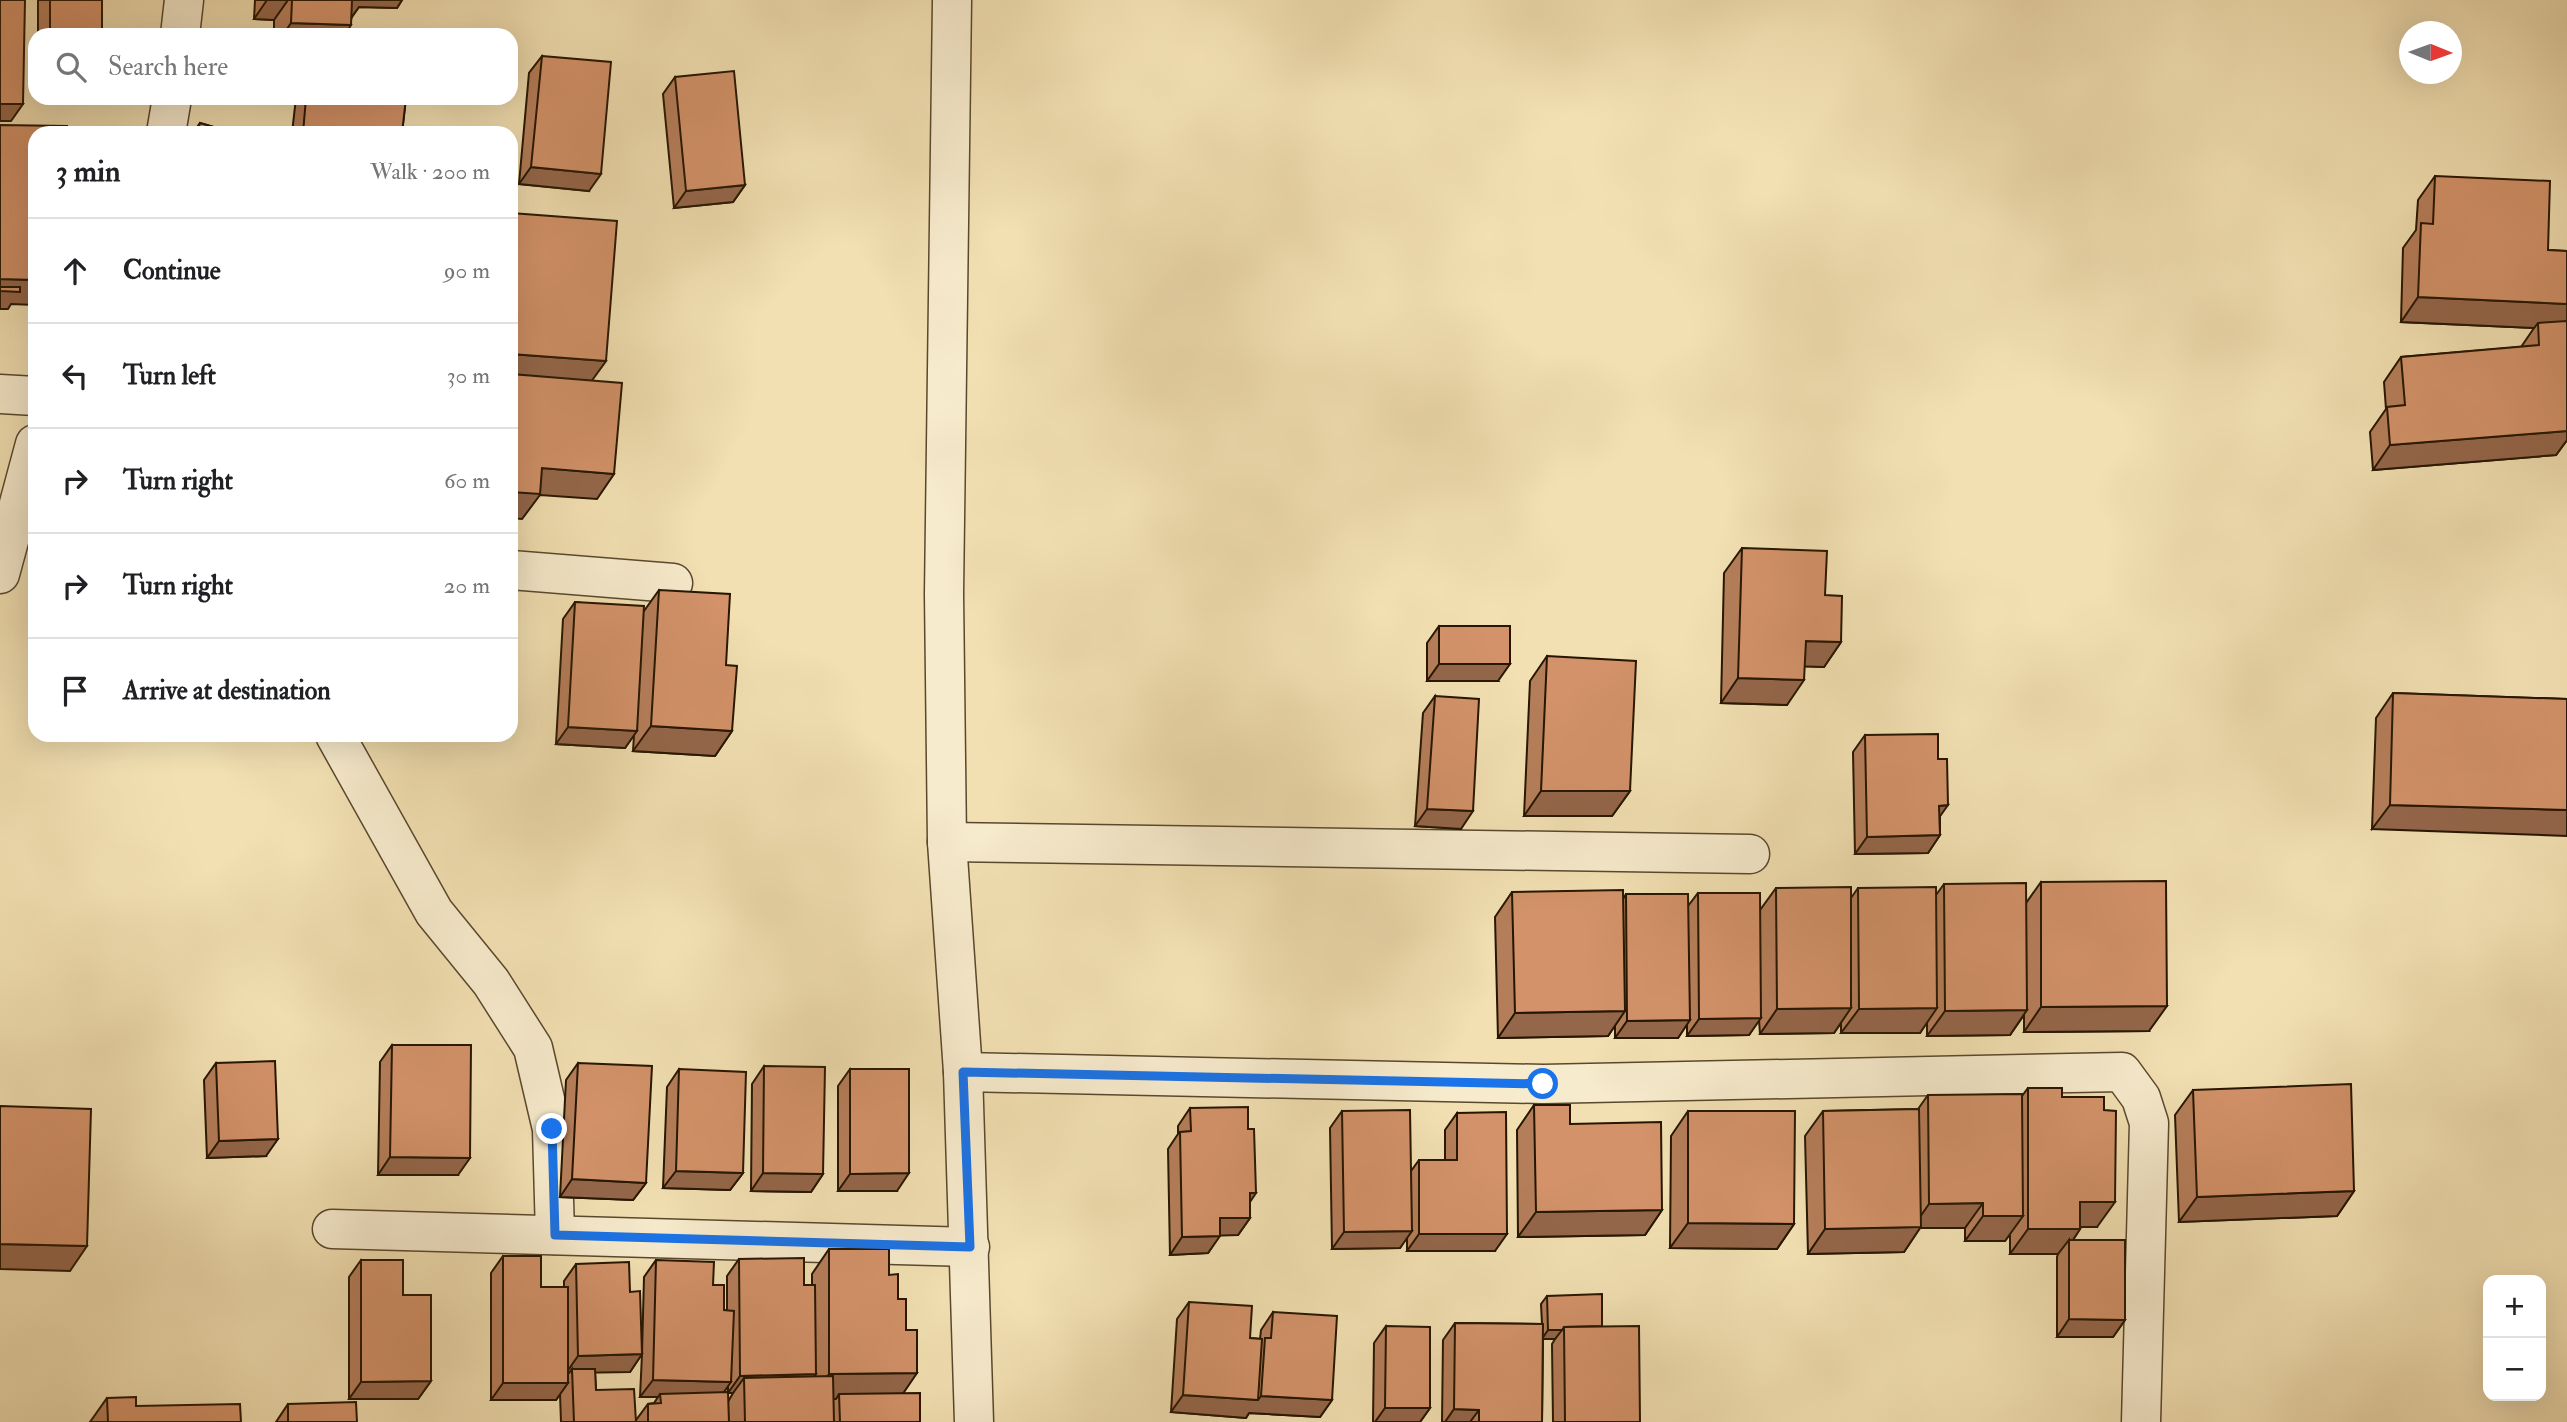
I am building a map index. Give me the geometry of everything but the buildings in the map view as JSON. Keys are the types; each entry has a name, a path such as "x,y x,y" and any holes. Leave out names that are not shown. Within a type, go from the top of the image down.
{"street":[{"path":"181,28 184,0"},
{"path":"952,0 944,594 947,842 963,1072 974,1422"},
{"path":"167,126 171,105"},
{"path":"0,394 28,396"},
{"path":"0,574 24,530 28,499"},
{"path":"518,571 673,583"},
{"path":"339,742 434,912 491,982 533,1048 552,1129 555,1235"},
{"path":"947,842 1750,854"},
{"path":"963,1072 1543,1084 2122,1072 2140,1098 2149,1122 2141,1422"},
{"path":"332,1229 970,1247"}],"route":[{"path":"552,1129 555,1235 970,1247 963,1072 1543,1084"}]}
